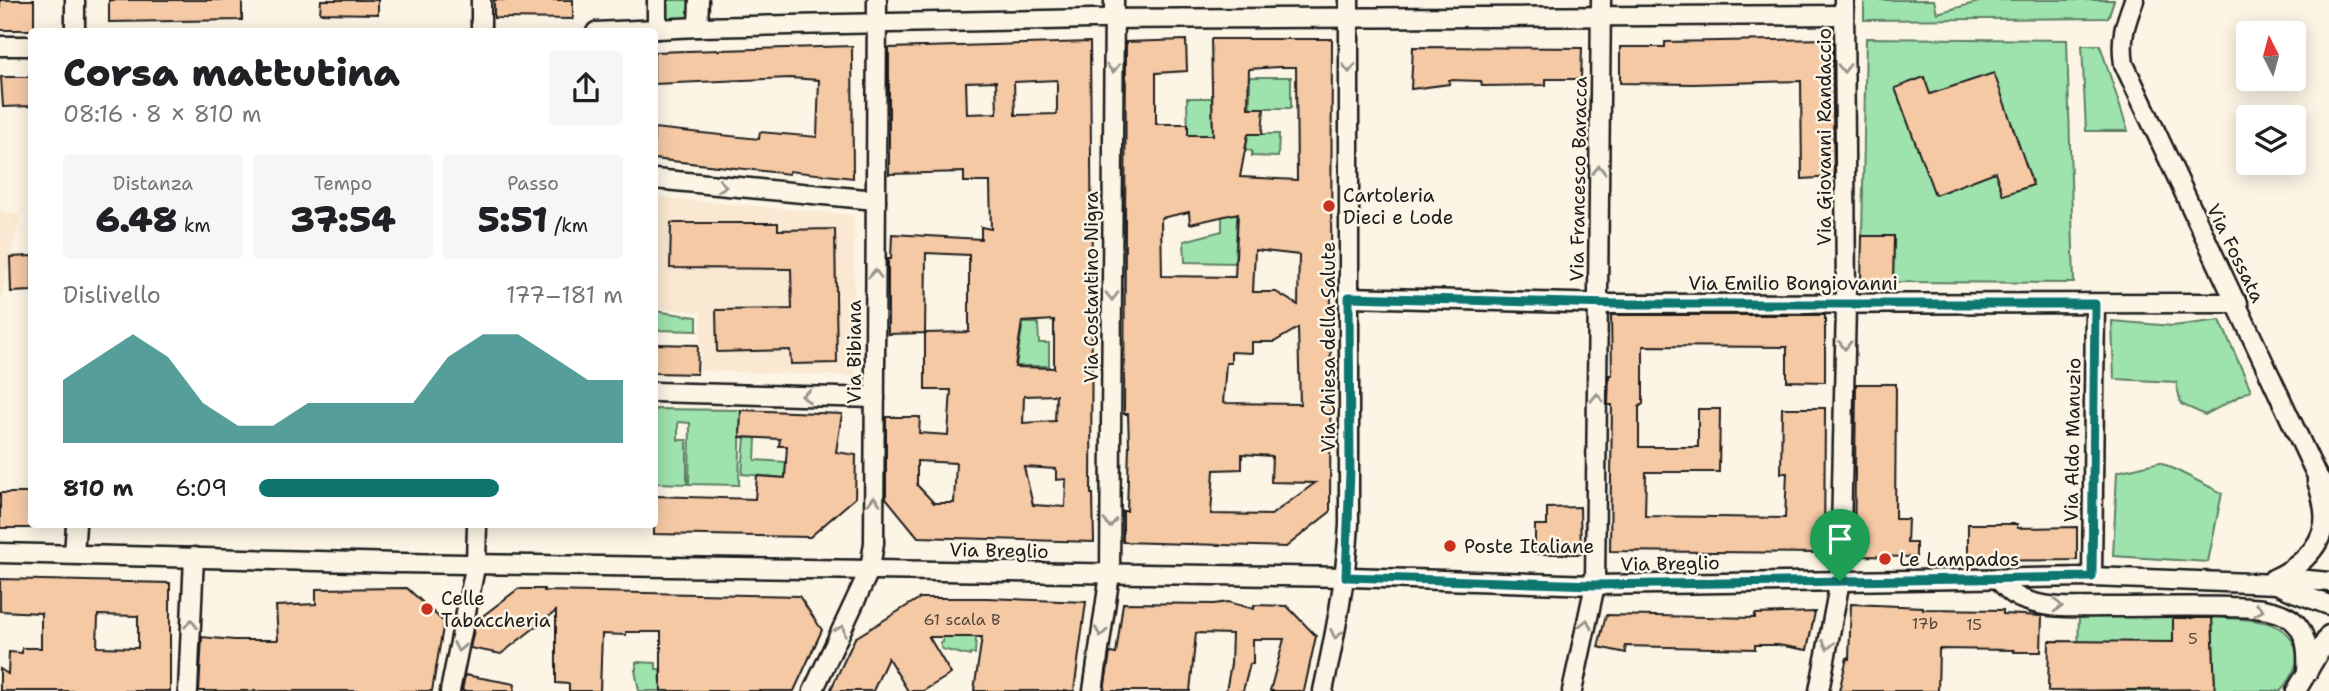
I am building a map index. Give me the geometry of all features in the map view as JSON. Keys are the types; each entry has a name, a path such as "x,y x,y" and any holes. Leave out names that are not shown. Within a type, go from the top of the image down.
{"street":[{"path":"75,0 75,28"},
{"path":"481,0 481,28"},
{"path":"657,0 657,28"},
{"path":"698,27 699,0"},
{"name":"Via Bibiana","path":"813,691 870,569 874,543 877,0"},
{"name":"Via Costantino Nigra","path":"1093,691 1110,574 1114,0"},
{"name":"Via Fossata","path":"2134,0 2123,28 2124,64 2316,474 2329,492"},
{"path":"658,29 1114,19 1349,9 1844,8"},
{"name":"Via Giovanni Randaccio","path":"1819,691 1840,581 1846,304 1844,8"},
{"name":"Via Chiesa della Salute","path":"1324,691 1346,577 1350,471 1349,9"},
{"name":"Via Francesco Baracca","path":"1572,691 1595,585 1601,9"},
{"path":"0,46 28,46"},
{"path":"658,179 876,200"},
{"name":"Via Emilio Bongiovanni","path":"1349,297 1598,304 2238,303"},
{"name":"Via Aldo Manuzio","path":"2092,577 2095,304"},
{"path":"658,391 875,398"},
{"path":"2271,583 2299,564 2318,541 2324,525 2324,512 2316,474"},
{"path":"74,554 76,528"},
{"path":"450,691 476,563 477,528"},
{"name":"Via Breglio","path":"0,553 1346,577 1595,585 2092,577 2271,583 2297,579 2329,582"},
{"path":"188,691 194,557"},
{"path":"1998,579 2014,596 2042,605 2265,610 2284,615 2301,630 2306,644 2307,673"},
{"name":"Via Breglio","path":"2271,583 2329,605"},
{"path":"2296,691 2329,635"}],"shaded area":[{"path":"658,197 854,215 855,376 700,371 701,312 658,308","holes":["671,223 778,223 778,269 671,268","835,229 837,363 791,364 790,350 717,352 716,311 792,309 790,230"]},
{"path":"0,210 20,216 0,303"}],"green space":[{"path":"657,0 699,0 698,27 657,28"},
{"path":"1864,0 1934,0 1937,13 1986,0 2114,0 2108,18 1864,20"},
{"path":"1866,38 2067,40 2074,283 1893,282 1894,237 1862,236"},
{"path":"2082,45 2100,45 2128,131 2086,131"},
{"path":"1250,77 1291,77 1291,108 1250,108"},
{"path":"1187,98 1212,98 1213,135 1188,135"},
{"path":"1248,134 1279,134 1278,157 1252,156 1252,151 1246,150"},
{"path":"1238,198 1235,263 1185,262 1184,241 1222,231 1222,203"},
{"path":"658,311 697,317 697,331 658,330"},
{"path":"2220,320 2251,390 2205,415 2181,404 2176,382 2114,379 2112,321 2173,326"},
{"path":"1023,323 1038,323 1039,343 1049,343 1049,366 1016,366"},
{"path":"658,409 741,410 739,485 689,484 690,423 678,422 678,440 687,440 687,484 658,483"},
{"path":"745,437 756,438 755,460 786,462 785,478 742,474"},
{"path":"2160,462 2222,493 2208,562 2113,556 2117,472"},
{"path":"2173,614 2173,689 2215,689 2212,617 2259,621 2281,629 2295,646 2297,662 2281,691 2077,691 2079,615"},
{"path":"943,637 976,637 975,654 970,656 942,649 940,644"},
{"path":"636,662 656,663 656,669 660,669 661,691 639,691"}],"building":[{"path":"0,0 34,0 34,28 0,30"},
{"path":"109,0 242,0 242,20 109,22"},
{"path":"321,0 378,0 378,14 320,13"},
{"path":"494,0 573,0 573,19 494,18"},
{"path":"1211,39 1332,39 1330,512 1286,547 1123,542 1129,445 1128,414 1124,414 1126,42 1186,40 1187,71 1156,73 1156,124 1188,124 1188,135 1213,135","holes":["1296,67 1297,180 1240,177 1248,134 1262,134 1264,108 1248,108 1249,69","1189,212 1190,224 1238,213 1235,277 1162,276 1161,218","1255,250 1299,255 1298,305 1276,292 1253,292","1298,328 1300,404 1223,403 1226,363 1231,363 1231,352 1252,353 1252,342 1274,342","1242,454 1272,456 1271,482 1315,483 1271,515 1211,514 1214,470 1242,469"]},
{"path":"1832,39 1834,177 1802,179 1801,81 1620,83 1620,47 1665,47 1665,42"},
{"path":"1090,42 1091,494 1094,542 918,537 886,498 886,417 920,417 919,433 948,435 951,390 925,390 925,333 888,334 888,259 891,259 892,234 981,239 981,227 991,229 990,182 964,182 964,172 889,174 889,48","holes":["1057,80 1057,114 1015,115 1014,82","996,81 997,113 967,114 966,82","926,253 969,255 969,332 925,333","1054,320 1054,368 1015,367 1022,322","1056,395 1055,421 1023,423 1024,396","917,461 956,463 954,503 934,503 917,485","1024,467 1056,469 1056,480 1066,479 1065,507 1033,505"]},
{"path":"852,46 853,178 658,159 658,128 759,139 760,132 817,137 819,80 790,78 658,84 658,52"},
{"path":"1413,47 1582,48 1581,79 1546,79 1546,85 1482,86 1481,81 1449,80 1449,84 1411,89"},
{"path":"1994,73 2033,185 2003,195 1995,172 1935,195 1895,88 1924,77 1930,94"},
{"path":"1,77 28,77 28,106 3,107"},
{"path":"671,223 778,223 778,230 835,229 837,363 791,364 790,350 717,352 716,310 792,309 791,269 670,268"},
{"path":"1862,236 1894,236 1893,282 1861,281"},
{"path":"28,256 28,291 11,292 10,257"},
{"path":"1611,315 1825,315 1825,382 1787,381 1787,347 1643,346 1643,404 1639,407 1639,447 1698,447 1698,409 1720,409 1719,472 1646,472 1645,516 1785,518 1787,473 1781,473 1782,408 1825,408 1824,553 1610,551 1612,405 1608,405 1609,375 1612,375"},
{"path":"658,344 698,345 697,374 658,373"},
{"path":"1856,384 1896,384 1895,519 1908,519 1907,543 1916,543 1916,557 1854,556"},
{"path":"741,410 842,414 836,452 856,455 855,498 810,537 654,534 654,528 658,528 658,496 755,499 757,476 785,478 787,446 779,446 780,439 740,437"},
{"path":"0,493 28,493 28,528 0,528"},
{"path":"1580,507 1581,554 1535,554 1535,525 1547,525 1547,508"},
{"path":"1968,524 2017,524 2017,528 2077,527 2077,560 1968,561"},
{"path":"0,579 170,583 170,691 0,691 0,669 8,674 9,652 22,653 22,648 41,648 41,613 0,611","holes":["98,615 138,616 138,648 97,647"]},
{"path":"407,588 444,622 432,691 199,691 202,637 278,640 276,606 316,604 316,589"},
{"path":"518,589 799,596 822,630 794,691 661,691 661,632 626,632 626,635 602,634 600,691 569,691 569,684 556,683 556,611 501,654 470,648 476,621"},
{"path":"920,598 1086,602 1074,691 974,691 982,637 929,637 951,674 923,691 908,691 888,658 873,691 830,691 855,638"},
{"path":"1228,602 1254,609 1254,605 1287,606 1316,636 1304,691 1270,691 1284,639 1253,639 1253,664 1250,664 1243,691 1226,691 1231,664 1232,634 1196,633 1190,691 1104,691 1110,653 1116,654 1123,603"},
{"path":"1851,604 1923,609 2003,610 2003,614 2042,616 2041,652 1939,649 1938,691 1839,691 1847,658 1849,659"},
{"path":"1815,612 1807,650 1778,645 1755,645 1755,649 1625,646 1626,653 1598,647 1606,615 1755,618 1755,614"},
{"path":"2173,618 2212,618 2215,689 2048,691 2049,641 2173,642"},
{"path":"465,675 515,684 514,691 462,691"}],"place":[{"name":"Cartoleria Dieci e Lode","path":"1329,206"},
{"name":"Poste Italiane","path":"1450,546"},
{"name":"Le Lampados","path":"1885,559"},
{"name":"Celle Tabaccheria","path":"427,609"}],"route":[{"path":"1349,297 1612,304 2095,304 2092,577 1840,581 1595,585 1346,577 1350,471 1349,297"}]}
